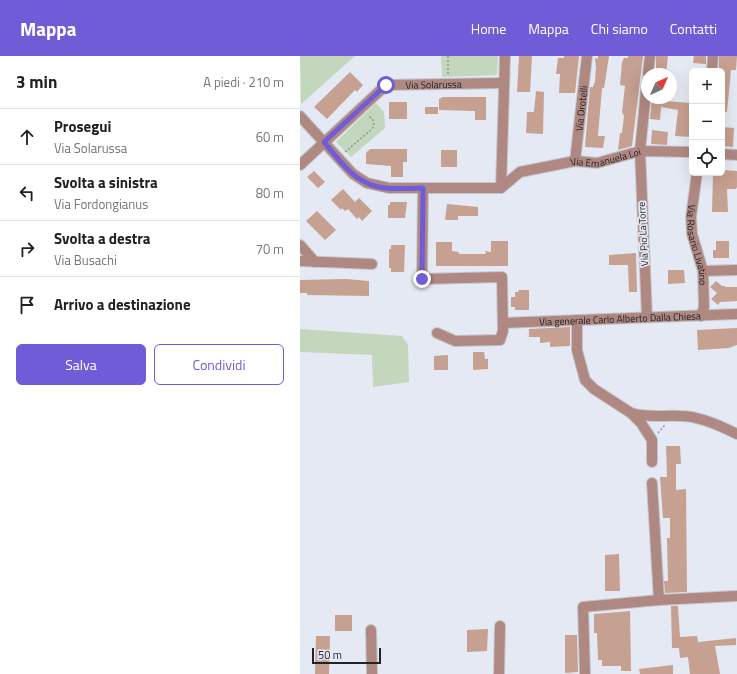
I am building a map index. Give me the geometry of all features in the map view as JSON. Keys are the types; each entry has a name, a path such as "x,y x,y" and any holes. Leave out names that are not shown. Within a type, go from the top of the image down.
{"street":[{"path":"300,116 353,174 367,183 388,188 501,188 505,56"},
{"name":"Via Orotelli","path":"575,161 587,56"},
{"path":"649,68 650,56"},
{"path":"712,68 713,56"},
{"name":"Via Solarussa","path":"300,165 386,85 503,83"},
{"name":"Via Pio La Torre","path":"645,104 640,151 647,317"},
{"name":"Via Emanuela Loi","path":"501,188 520,172 575,161 597,163 640,151 689,152"},
{"path":"725,154 737,155"},
{"name":"Via Rosario Livatino","path":"697,176 692,217 692,234 703,271 704,307 700,316"},
{"path":"423,188 422,279 502,277 503,323 500,340 455,341 437,333"},
{"path":"300,245 315,262"},
{"path":"300,261 372,264"},
{"path":"703,271 737,270"},
{"name":"Via generale Carlo Alberto Dalla Chiesa","path":"503,323 737,314"},
{"path":"577,320 577,350 585,380 594,389 632,413 641,416 655,415 691,418 737,434"},
{"path":"632,413 641,423 652,440 652,462"},
{"path":"652,483 659,600"},
{"path":"709,587 709,598"},
{"path":"586,674 583,607 659,600 737,596"},
{"path":"499,674 500,626"},
{"path":"371,630 372,674"}],"path":[{"path":"448,56 448,84"},
{"path":"338,158 374,125 373,120 361,108"},
{"path":"652,440 672,417"}],"green space":[{"path":"300,56 355,56 301,104"},
{"path":"441,56 498,56 497,75 442,77"},
{"path":"376,103 384,112 385,128 351,157 336,142"},
{"path":"300,329 402,336 408,345 409,382 373,387 372,355 300,352"}],"building":[{"path":"519,56 532,56 530,92 517,92"},
{"path":"564,56 579,56 575,93 559,93 560,74 556,74 558,58 564,58"},
{"path":"598,56 609,56 604,88 602,88 598,136 605,136 603,148 585,147 590,87 593,87 595,81 595,58 598,59"},
{"path":"628,56 643,56 632,146 618,150 624,116 622,112 625,86 620,85 622,62 624,58 628,58"},
{"path":"656,56 668,56 667,68 656,68"},
{"path":"694,56 706,56 706,64 693,63"},
{"path":"719,56 737,56 736,70 731,70 727,112 725,112 725,68 719,68"},
{"path":"350,72 363,85 357,92 355,90 327,119 314,107"},
{"path":"536,91 544,92 543,134 526,133 527,112 534,112"},
{"path":"443,97 486,97 486,120 475,120 475,111 439,110 439,99"},
{"path":"389,102 407,102 407,119 389,119"},
{"path":"677,102 689,103 689,137 675,136 678,110 661,107 660,120 650,119 651,104 677,104"},
{"path":"425,107 438,107 438,114 425,114"},
{"path":"725,127 734,128 733,147 725,146"},
{"path":"652,130 668,132 667,145 651,144"},
{"path":"370,149 407,149 407,162 403,162 403,177 391,177 391,166 366,164 366,153"},
{"path":"441,150 457,150 457,167 441,167"},
{"path":"725,170 737,171 736,189 727,189 728,212 712,212 713,176 725,176"},
{"path":"314,171 325,182 318,188 307,177"},
{"path":"343,189 355,202 359,198 372,211 362,221 359,217 357,219 348,209 345,211 342,208 341,210 331,200"},
{"path":"390,202 407,202 405,218 388,218 388,205 390,205"},
{"path":"447,204 478,207 478,216 458,216 458,220 445,220"},
{"path":"317,211 336,230 325,240 306,221"},
{"path":"491,241 508,241 508,266 436,266 436,242 452,242 452,251 459,252 459,254 486,254 485,251 491,252"},
{"path":"716,241 729,241 729,258 713,258 713,250 716,250"},
{"path":"391,245 405,245 404,272 391,272 391,268 389,268 389,249 391,249"},
{"path":"636,253 637,292 629,292 628,265 609,265 609,255"},
{"path":"668,270 684,270 685,283 668,284"},
{"path":"346,279 369,281 369,296 307,295 307,293 300,293 300,280"},
{"path":"716,281 725,287 737,287 737,301 720,302 718,305 711,299 717,293 710,287"},
{"path":"518,290 529,290 529,310 515,310 515,307 511,307 511,297 515,297 515,292 519,292"},
{"path":"570,327 570,346 550,347 550,342 540,343 540,337 529,337 529,329"},
{"path":"737,328 737,345 729,348 698,350 697,330"},
{"path":"473,352 484,352 485,359 488,359 488,369 473,370"},
{"path":"448,355 448,370 434,370 434,356"},
{"path":"666,446 680,446 681,464 676,464 676,490 686,489 687,592 665,593 664,581 668,581 667,538 670,538 670,518 663,518 660,477 667,477"},
{"path":"619,554 620,591 605,591 605,555"},
{"path":"671,606 678,606 680,637 697,636 698,642 736,638 736,645 715,646 720,674 690,674 688,657 680,658 679,648 672,648"},
{"path":"630,611 631,671 621,671 621,666 602,666 602,660 598,660 597,633 594,633 594,614"},
{"path":"335,615 352,615 352,631 335,631"},
{"path":"488,629 487,651 467,652 467,630"},
{"path":"565,635 577,635 578,672 565,673"},
{"path":"316,636 330,636 329,674 315,674"},
{"path":"673,665 673,674 640,674 639,669"}],"route":[{"path":"386,85 324,142 333,154 353,174 367,183 388,188 423,188 422,279"}]}
